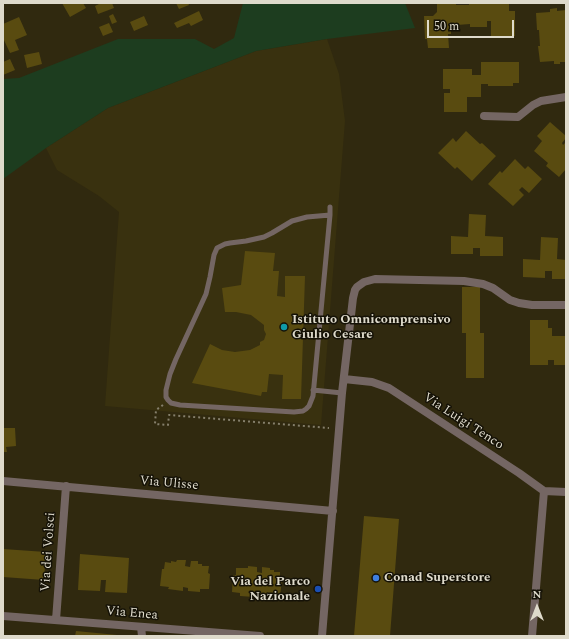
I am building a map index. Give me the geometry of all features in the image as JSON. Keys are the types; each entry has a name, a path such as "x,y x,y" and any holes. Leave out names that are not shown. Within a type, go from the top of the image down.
{"street":[{"path":"484,116 518,117 533,105 541,101 566,97"},
{"path":"322,636 342,393 355,290 360,284 368,280 375,279 469,281 478,282 489,286 510,300 519,303 532,305 566,305"},
{"name":"Via Luigi Tenco","path":"344,379 372,382 394,391 544,491"},
{"name":"Via Ulisse","path":"3,481 333,510"},
{"name":"Via dei Volsci","path":"56,620 66,486"},
{"path":"532,636 544,491 566,492"},
{"name":"Via Enea","path":"3,616 260,636"},
{"path":"141,627 142,636"}],"lane":[{"path":"330,207 330,215 313,396 309,406 298,412 180,405 171,403 168,400 166,393 170,374 206,294 214,255 218,248 225,244 264,237 292,221 307,217 330,215"},
{"path":"313,390 342,393"}],"path":[{"path":"168,400 156,410 155,424 168,425 169,414 339,429"}],"shaded area":[{"path":"327,39 339,74 345,121 321,425 105,406 119,212 99,196 57,170 46,148 108,108 256,51"}],"green space":[{"path":"243,3 405,3 415,28 327,39 256,51 108,108 46,148 3,179 3,79 19,78 118,39 195,39 214,49 234,38"}],"building":[{"path":"62,3 83,3 86,8 70,17"},
{"path":"101,3 112,3 114,8 98,14 95,6"},
{"path":"176,3 188,3 189,5 179,9"},
{"path":"437,3 469,5 469,3 509,3 509,11 515,11 515,36 491,36 491,21 487,21 487,27 470,27 470,24 457,25 457,27 451,27 451,34 448,34 449,48 428,48 427,39 425,39 424,16 433,16 437,12"},
{"path":"557,8 557,11 566,10 566,62 554,64 554,61 540,62 538,46 540,46 539,30 537,30 536,13 550,12 550,9"},
{"path":"199,11 203,20 191,26 189,23 177,28 174,23"},
{"path":"113,14 117,22 112,24 109,16"},
{"path":"144,16 148,25 134,31 130,22"},
{"path":"19,17 27,35 15,40 19,50 10,53 3,38 3,24"},
{"path":"109,23 113,32 103,36 99,27"},
{"path":"39,52 42,64 27,68 24,55"},
{"path":"10,59 15,70 3,75 3,62"},
{"path":"481,62 519,62 519,83 513,83 513,86 488,86 488,84 481,84 481,97 467,97 467,112 444,112 444,93 450,93 450,89 443,89 443,69 472,69 472,75 481,75"},
{"path":"550,122 566,136 562,143 563,145 566,142 566,169 559,177 546,166 548,163 534,151 542,141 537,136"},
{"path":"466,131 496,156 472,181 457,167 455,169 438,153 453,138 456,142"},
{"path":"515,159 525,169 528,166 542,179 529,193 522,187 519,190 524,195 513,206 488,184 500,171 502,173"},
{"path":"469,214 486,215 485,236 503,237 503,256 480,256 480,248 473,248 473,254 451,254 451,236 468,237"},
{"path":"541,237 558,238 557,259 566,260 566,279 552,279 552,271 545,271 545,278 523,277 523,259 540,260"},
{"name":"Istituto Omnicomprensivo Giulio Cesare","path":"245,251 275,253 273,271 279,271 277,296 285,297 285,276 305,276 301,399 282,399 283,375 269,374 267,392 262,392 261,396 192,383 210,344 222,350 235,352 250,350 260,345 260,342 264,340 266,334 264,325 251,315 236,312 225,312 222,288 241,285"},
{"path":"462,287 480,287 480,333 484,333 484,378 466,378 466,333 462,333"},
{"path":"530,320 548,320 548,328 552,328 552,336 565,336 566,365 554,365 554,360 548,360 548,365 530,365"},
{"path":"3,428 15,428 16,446 6,447 7,452 3,452"},
{"name":"Conad Superstore","path":"364,516 399,519 390,636 354,636"},
{"path":"3,549 46,552 44,580 3,577"},
{"path":"80,554 129,558 127,593 105,592 106,580 101,580 100,591 78,590"},
{"path":"177,560 186,560 185,566 190,567 191,561 198,561 198,564 202,564 202,566 209,566 209,589 200,589 200,592 188,591 188,588 183,587 183,591 168,589 169,587 160,586 162,569 164,569 165,562 171,563 171,561 176,562"},
{"path":"248,566 257,567 257,572 262,573 262,567 270,568 270,570 274,570 274,572 280,572 280,580 282,580 280,596 272,595 271,598 259,597 259,594 254,594 254,597 240,596 240,593 232,592 233,575 236,575 236,568 248,568"},
{"path":"76,631 117,635 117,636 75,636"}],"place":[{"name":"Istituto Omnicomprensivo Giulio Cesare","path":"284,327"},
{"name":"Conad Superstore","path":"376,578"},
{"name":"Via del Parco Nazionale","path":"318,589"}]}
